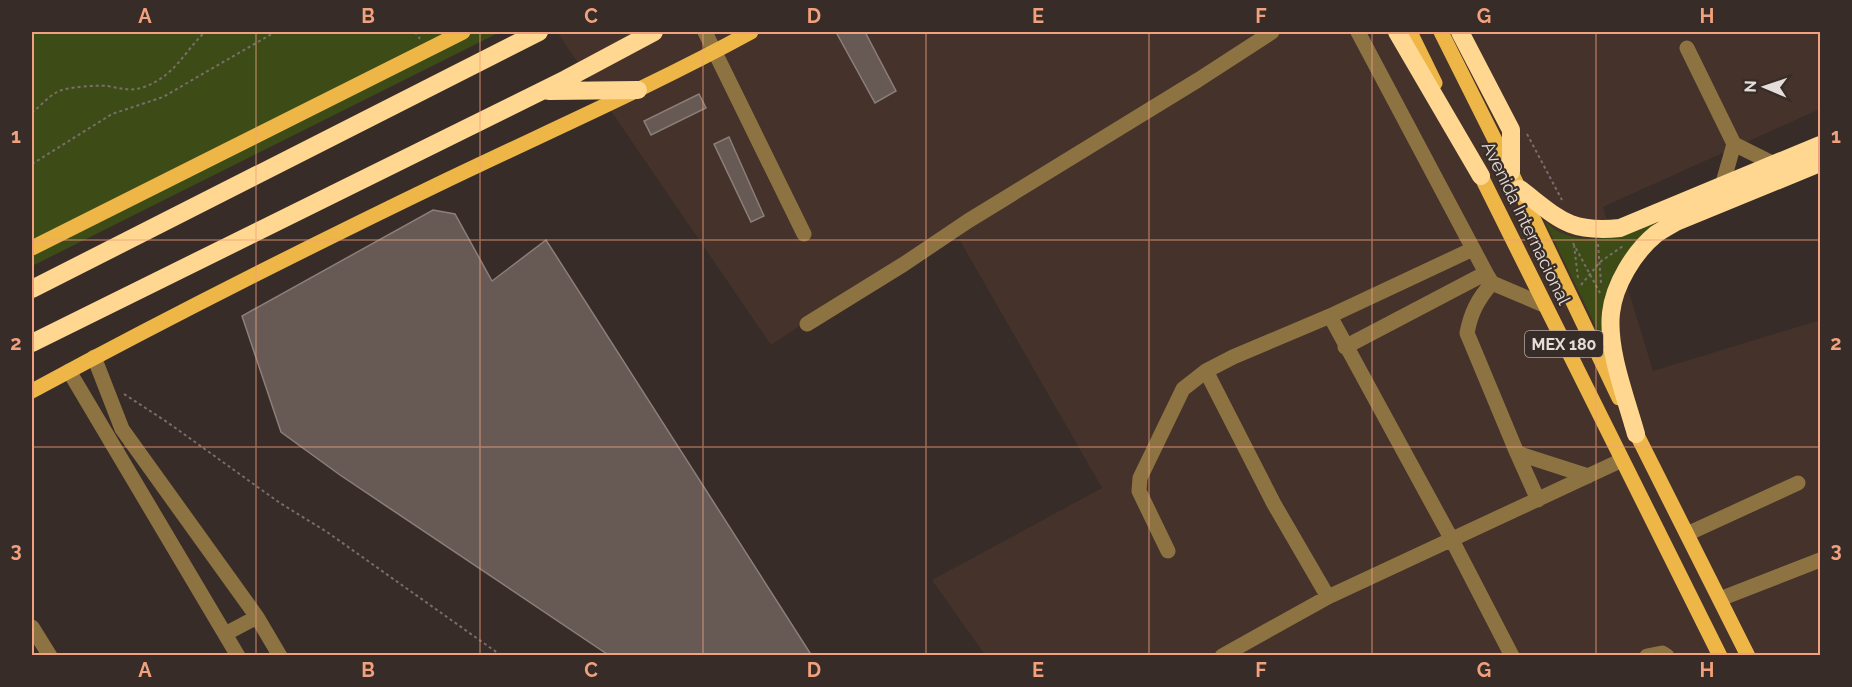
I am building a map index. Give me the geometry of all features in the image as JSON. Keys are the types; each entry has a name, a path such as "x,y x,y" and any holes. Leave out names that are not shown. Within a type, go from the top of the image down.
{"highway":[{"path":"32,289 539,32"},
{"path":"32,343 541,91 654,32"},
{"path":"1397,32 1481,176"},
{"path":"1460,32 1511,130 1511,172"},
{"path":"541,91 638,90"},
{"path":"1520,189 1571,226 1597,230 1620,228 1821,145"},
{"path":"1636,434 1616,363 1611,312 1620,283 1637,254 1656,234 1676,222 1821,163"}],"main road":[{"path":"32,249 464,32"},
{"path":"32,391 94,357 430,189 638,90 751,32"},
{"name":"Avenida Internacional","path":"1410,32 1720,656"},
{"name":"Avenida Internacional","path":"1441,32 1520,189 1636,434 1748,656"}],"street":[{"path":"705,32 804,234"},
{"path":"807,324 1272,32"},
{"path":"1358,32 1489,278 1544,305"},
{"path":"1687,48 1734,144 1774,164"},
{"path":"1722,186 1734,144"},
{"path":"1168,551 1139,491 1140,478 1183,389 1206,371 1233,357 1330,316 1473,249"},
{"path":"1345,347 1489,278"},
{"path":"1489,278 1470,316 1467,333 1516,453 1538,500"},
{"path":"1330,316 1452,540 1512,656"},
{"path":"94,357 122,429 256,617 280,656"},
{"path":"69,371 238,656"},
{"path":"1206,371 1274,504 1328,597"},
{"path":"1516,453 1588,476"},
{"path":"1222,656 1328,597 1622,460"},
{"path":"1687,534 1797,483"},
{"path":"1720,599 1821,560"},
{"path":"225,634 256,617"},
{"path":"32,627 50,656"},
{"path":"1647,656 1662,653 1667,656"}],"path":[{"path":"32,113 58,90 105,86 130,90 144,87 165,76 183,60 196,40 205,32"},
{"path":"32,164 112,114 163,97 275,32"},
{"path":"1527,133 1564,203"},
{"path":"1573,238 1580,287 1600,262 1628,241"},
{"path":"1574,243 1602,298 1598,241"},
{"path":"104,381 167,422 280,503 327,532 502,656"}],"shaded area":[{"path":"557,32 1820,32 1820,109 1603,207 1653,371 1820,320 1820,655 1674,655 1670,648 1655,656 985,655 932,580 1102,488 951,225 771,345"}],"green space":[{"path":"32,32 500,32 32,266"},
{"path":"1660,219 1662,223 1631,249 1618,266 1609,290 1601,337 1545,222 1559,232 1572,237 1598,239 1623,233"}],"building":[{"path":"836,32 865,32 896,91 875,103"},
{"path":"699,94 706,108 651,135 644,121"},
{"path":"729,137 764,216 751,222 714,144"},
{"path":"433,210 455,214 492,281 546,240 812,656 610,656 340,475 281,432 242,316"}]}
